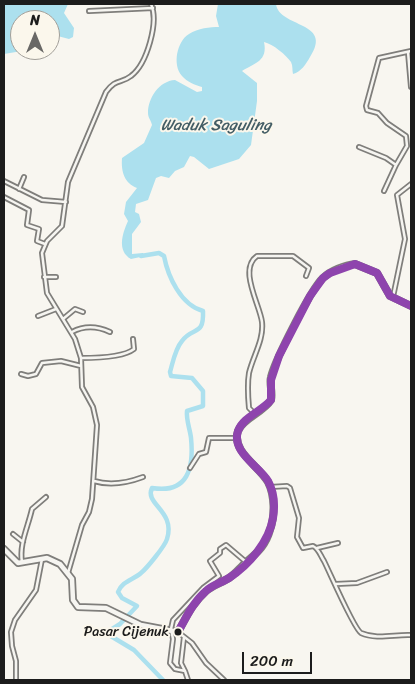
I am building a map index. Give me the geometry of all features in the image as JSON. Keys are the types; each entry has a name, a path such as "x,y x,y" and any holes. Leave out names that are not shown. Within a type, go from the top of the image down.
{"main road":[{"path":"4,549 15,561 54,560 72,579 73,600 77,606 106,608 146,627 170,629 178,632 186,614 199,598 217,583 229,578 244,560 260,551 270,533 273,514 270,487 262,472 239,448 237,438 241,427 271,400 271,378 274,368 300,313 322,278 341,268 355,264 377,273 386,292 393,298 411,306"}],"street":[{"path":"68,573 82,525 90,509 94,481 97,425 93,407 82,387 81,358 72,332 47,293 42,253 45,244 61,228 69,179 106,92 117,81 131,77 142,62 152,33 153,8 151,4"},
{"path":"89,11 153,8"},
{"path":"384,191 407,146 406,136 387,123 378,113 367,110 366,106 379,58 410,52 411,87"},
{"path":"359,147 386,158 396,165"},
{"path":"19,189 24,177"},
{"path":"4,181 42,200 66,202"},
{"path":"393,298 394,282 405,239 397,195 411,184"},
{"path":"4,197 28,210 27,225 39,229 37,241 45,244"},
{"path":"256,415 248,408 248,382 251,365 262,336 263,327 249,268 256,256 293,256 309,268 306,276"},
{"path":"44,277 56,277"},
{"path":"38,316 56,309"},
{"path":"63,319 75,309 83,312"},
{"path":"72,332 83,327 96,326 110,332"},
{"path":"81,358 118,356 133,351 133,339"},
{"path":"21,374 28,376 36,374 42,363 61,361 81,366"},
{"path":"190,468 200,454 206,452 210,438 237,438"},
{"path":"94,481 106,484 124,483 143,477"},
{"path":"270,487 289,486 299,518 297,537 303,548 313,546 317,548 338,543"},
{"path":"22,562 23,542 32,509 46,497"},
{"path":"13,534 23,542"},
{"path":"184,671 171,665 170,652 174,638 170,629 173,620 180,610 220,576 210,562 220,553 220,549 226,545 244,560"},
{"path":"317,548 336,584 350,620 359,632 382,637 411,636"},
{"path":"16,680 16,661 11,632 15,620 36,590 42,559"},
{"path":"336,584 357,583 387,572"},
{"path":"178,632 224,680"},
{"path":"184,637 181,663 188,680"}],"water":[{"path":"4,4 68,4 64,13 74,28 73,37 69,39 60,37 60,10 10,10 10,53 4,54"},
{"name":"Waduk Saguling","path":"218,4 276,4 279,12 311,31 315,37 316,45 305,65 293,74 292,64 289,59 275,47 264,42 264,53 259,61 242,71 257,83 257,101 251,145 239,159 209,169 190,156 184,167 175,171 169,178 161,176 156,178 148,200 136,204 135,212 139,214 141,222 132,234 132,254 143,253 145,256 131,259 122,247 124,231 128,221 124,214 126,202 137,188 129,183 124,176 122,158 144,143 152,125 148,115 150,102 159,87 164,83 175,80 197,92 202,91 202,87 189,82 182,76 177,66 177,54 181,42 189,34 200,29 219,27 216,16"}],"waterway":[{"path":"141,256 159,253 164,256 172,281 177,289 188,303 203,311 202,325 186,336 180,344 170,372 171,376 192,378 203,391 203,406 187,411 192,449 189,469 181,483 174,487 164,489 152,488 152,499 167,521 169,529 167,539 144,570 120,588 118,592 122,598 137,606 120,624 109,631 109,635 134,650 163,680"}],"transit line":[{"path":"178,632 201,595 244,567 263,544 271,527 274,509 272,490 264,475 238,446 238,431 248,418 271,400 271,380 279,356 310,296 323,278 330,273 355,264 377,273 390,296 411,306"}],"place":[{"name":"Pasar Cijenuk","path":"178,632"}]}
